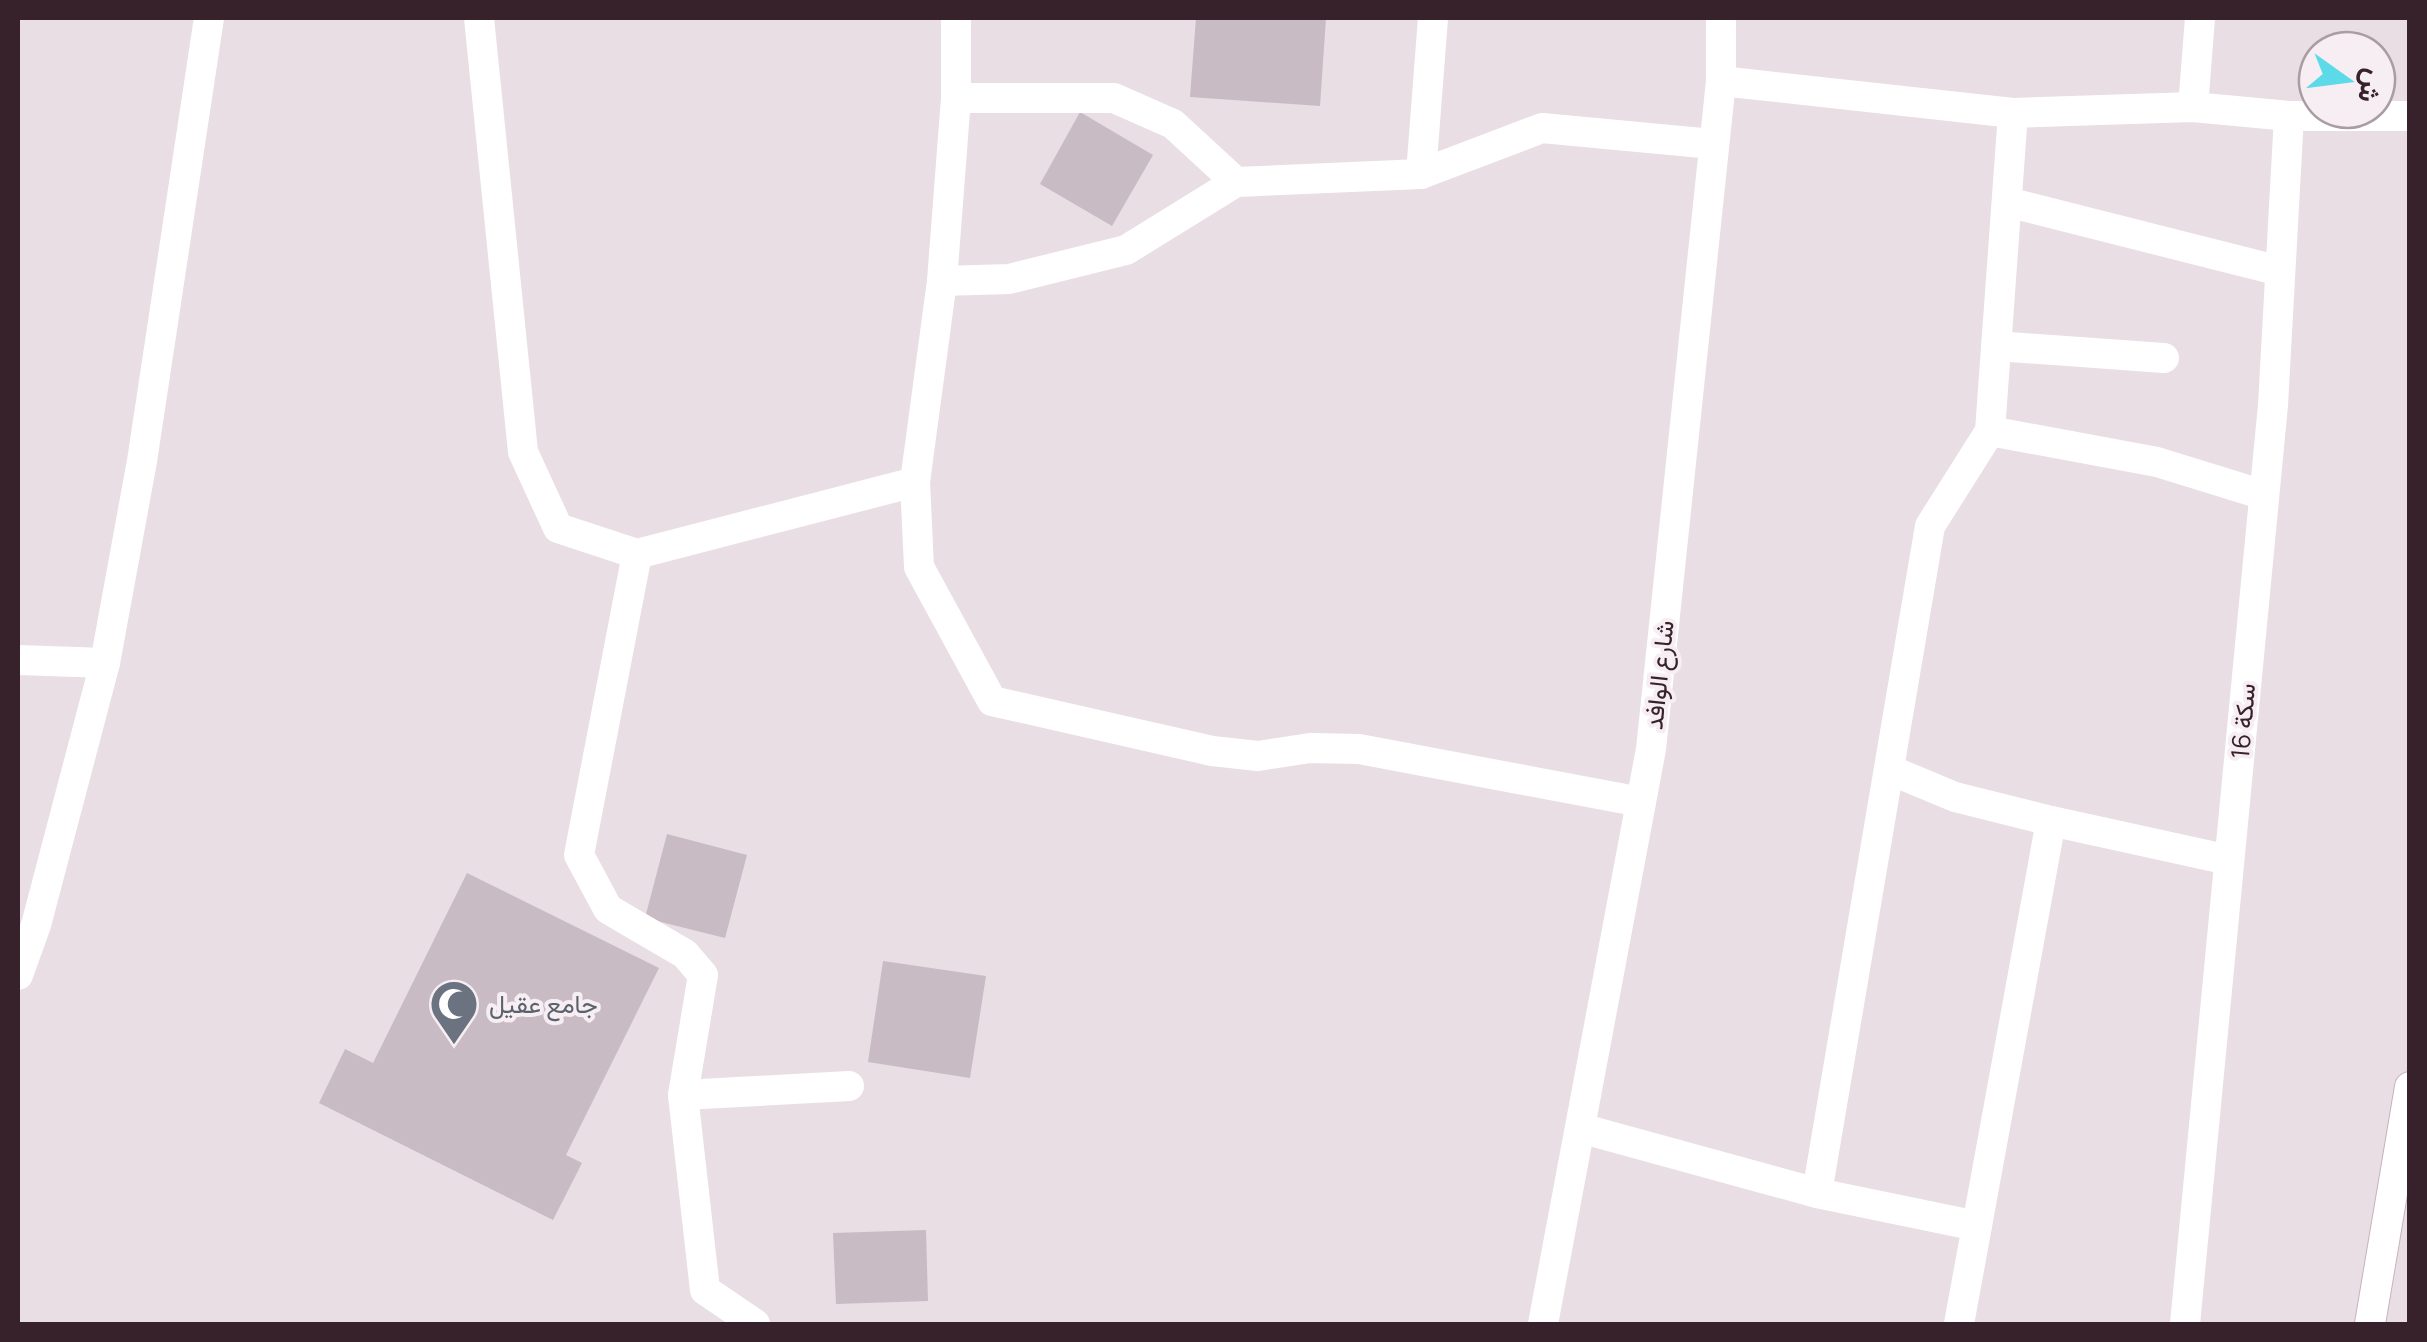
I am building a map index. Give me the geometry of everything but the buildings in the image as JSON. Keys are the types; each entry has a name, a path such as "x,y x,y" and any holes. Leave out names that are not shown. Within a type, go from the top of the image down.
{"street":[{"path":"18,975 36,925 105,662 142,461 209,18"},
{"path":"478,18 524,452 558,528 637,554 915,482"},
{"path":"956,18 956,98 942,281 915,482 919,568 992,702 1212,751 1258,756 1310,748 1359,749 1642,802"},
{"path":"1421,174 1433,18"},
{"name":"شارع الوافد","path":"1543,1324 1652,749 1721,81 1721,18"},
{"path":"2193,107 2200,18"},
{"path":"1721,81 2013,113 2193,107 2289,116 2410,116"},
{"path":"956,98 1114,98 1173,124 1236,182"},
{"path":"1817,1193 1930,526 1990,431 2013,113"},
{"name":"سكة 16","path":"2185,1324 2273,405 2289,116"},
{"path":"942,281 1010,280 1126,250 1236,182 1421,174 1542,128 1713,144"},
{"path":"2006,202 2280,272"},
{"path":"1996,346 2164,358"},
{"path":"1990,431 2157,462 2264,495"},
{"path":"637,554 579,855 608,909 684,954 704,975 683,1095 705,1290 755,1324"},
{"path":"18,660 105,662"},
{"path":"1890,770 1955,797 2230,860"},
{"path":"1960,1324 2050,821"},
{"path":"683,1095 849,1086"},
{"path":"2370,1324 2410,1086"},
{"path":"1580,1128 1817,1193 1977,1226"}],"place":[{"name":"جامع عقيل","path":"454,1046"}]}
